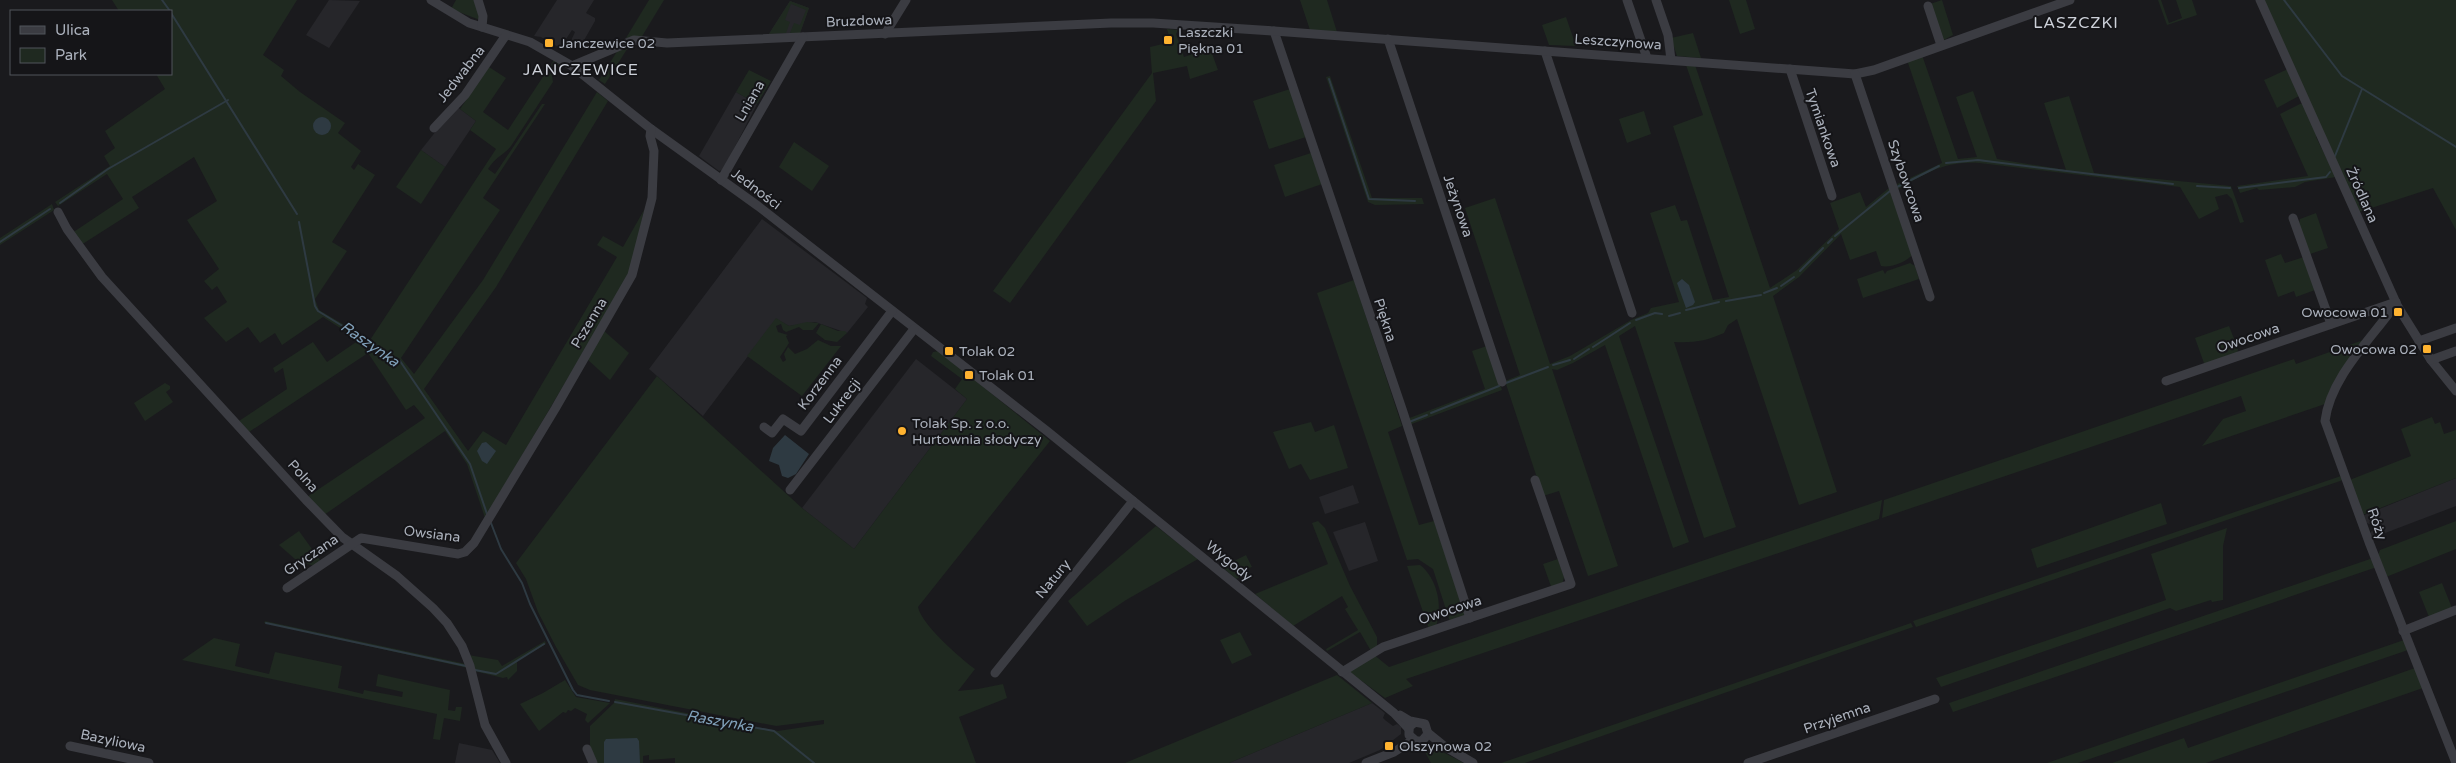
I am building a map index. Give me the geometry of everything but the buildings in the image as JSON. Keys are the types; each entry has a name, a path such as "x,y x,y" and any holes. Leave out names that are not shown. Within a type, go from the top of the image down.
{"street":[{"name":"Jedności","path":"430,0 461,19 530,42 572,66 1047,431"},
{"path":"478,0 483,16 482,27"},
{"path":"885,34 906,0"},
{"path":"1627,0 1647,58"},
{"path":"1656,0 1668,36 1671,60"},
{"name":"Leszczynowa","path":"1153,23 1855,74 1874,70 2070,0"},
{"name":"Źródlana","path":"2260,0 2397,304 2431,360 2456,391"},
{"path":"1928,6 1941,45"},
{"name":"Bruzdowa","path":"572,66 634,40 666,43 1111,23 1153,23"},
{"name":"Piękna","path":"1274,31 1403,412 1470,618"},
{"name":"Jedwabna","path":"434,128 465,95 506,34"},
{"name":"Lniana","path":"721,180 803,37"},
{"name":"Jeżynowa","path":"1388,39 1502,382"},
{"path":"1546,51 1632,313"},
{"name":"Tymiankowa","path":"1790,69 1832,196"},
{"name":"Szybowcowa","path":"1855,74 1930,297"},
{"name":"Pszenna","path":"493,514 632,275 652,198 654,151 650,136 652,128"},
{"name":"Polna","path":"58,212 67,230 102,278 306,500 351,544 412,588 433,608 452,631 470,666 485,725 506,763"},
{"path":"2293,218 2331,324"},
{"name":"Owocowa","path":"2166,381 2331,324 2397,304"},
{"name":"Róży","path":"2397,304 2344,374 2329,402 2326,421 2336,456 2456,763"},
{"name":"Korzenna","path":"764,427 772,433 783,419 801,432 892,311"},
{"path":"2419,341 2456,328"},
{"name":"Lukrecji","path":"790,490 914,329"},
{"path":"2431,360 2456,350"},
{"name":"Wygody","path":"1047,431 1394,713 1411,731"},
{"name":"Owocowa","path":"1342,672 1383,647 1571,584 1535,480"},
{"name":"Natury","path":"995,673 1133,501"},
{"name":"Owsiana","path":"351,544 366,537 461,553 474,543 493,514"},
{"name":"Gryczana","path":"287,588 351,544"},
{"path":"2403,631 2456,610"},
{"name":"Przyjemna","path":"1748,763 1935,699"},
{"path":"1366,763 1390,753 1411,731 1425,724 1426,736"},
{"path":"1411,731 1426,736 1473,763"},
{"name":"Bazyliowa","path":"70,746 149,763"},
{"path":"587,749 593,763"}],"shaded area":[{"path":"329,0 360,1 329,48 306,35"},
{"path":"557,0 594,0 586,13 595,18 595,21 579,49 570,43 575,32 572,30 560,48 541,37 534,36"},
{"path":"790,1 809,8 800,33 769,34"},
{"path":"736,92 757,104 723,170 719,171 699,156"},
{"path":"456,106 476,121 445,167 421,150"},
{"path":"318,117 326,117 331,122 329,133 318,135 313,130 313,122"},
{"path":"762,219 867,298 865,304 868,307 847,333 815,322 789,326 776,319 703,416 649,369"},
{"path":"1682,279 1689,285 1695,302 1686,308 1677,283"},
{"name":"Tolak Sp. z o.o. Hurtownia słodyczy","path":"916,359 967,399 854,549 802,508"},
{"path":"785,435 809,454 796,474 788,478 782,476 779,465 769,461 773,448"},
{"path":"486,442 496,451 487,464 482,461 477,451 482,443"},
{"path":"2456,478 2456,506 2372,538 2369,535 2373,529 2372,525 2364,522 2362,516"},
{"path":"1353,485 1359,503 1325,514 1319,497"},
{"path":"1365,522 1378,561 1349,571 1333,532"},
{"path":"1372,703 1385,713 1383,718 1385,720 1393,726 1397,724 1401,727 1401,734 1380,750 1349,763 1229,763"},
{"path":"637,738 639,741 640,763 604,763 604,742 606,739"},
{"path":"459,743 492,750 500,763 455,763"}],"green space":[{"path":"112,0 297,0 263,55 284,70 281,76 300,92 345,123 338,133 361,151 351,167 354,170 358,164 375,175 332,242 347,251 315,299 319,310 370,340 496,149 470,130 476,121 460,109 489,67 506,78 483,112 508,130 554,60 560,64 552,76 553,82 511,146 488,169 495,174 542,104 545,104 483,198 500,210 401,358 414,374 483,280 597,92 608,101 496,287 424,389 468,451 483,431 506,445 617,257 597,245 603,236 623,247 644,210 630,273 485,518 467,464 445,431 324,515 307,497 425,418 414,405 406,410 368,353 249,432 239,421 287,389 283,368 275,373 273,368 313,342 327,362 359,340 323,317 282,345 275,333 260,343 248,327 226,342 204,318 227,302 217,286 212,290 204,281 219,269 187,220 217,201 194,157 132,197 139,208 81,245 72,233 123,199 107,174 58,206 55,202 110,166 104,156 115,148 105,131 165,89 157,75 172,75 172,10 118,10"},
{"path":"456,0 475,0 480,20 451,9"},
{"path":"649,0 664,0 641,38 626,38"},
{"path":"1300,0 1327,0 1337,32 1310,30"},
{"path":"1729,0 1746,0 1755,29 1740,34"},
{"path":"1942,0 1953,35 1942,41 1930,4"},
{"path":"2158,0 2161,0 2169,23 2182,18 2176,0 2192,0 2197,15 2167,25"},
{"path":"2264,0 2456,0 2456,230 2433,188 2359,212"},
{"path":"790,1 809,8 800,33 790,33 794,23 800,25 806,10 791,4 785,20 790,22 786,33 769,34"},
{"path":"1566,17 1576,46 1549,45 1542,25"},
{"path":"1167,29 1178,30 1176,34 1184,57 1210,48 1218,70 1190,79 1187,66 1153,73 1156,101 1010,303 993,291 1152,73 1150,47 1171,42"},
{"path":"1693,33 1701,58 1677,56 1671,38"},
{"path":"629,46 605,84 599,80 618,50"},
{"path":"1922,55 1958,159 1977,157 1956,97 1973,91 1997,159 2066,170 2044,103 2069,96 2094,173 2231,186 2244,222 2240,223 2232,199 2227,194 2215,197 2219,209 2199,219 2180,187 1979,163 1945,166 1927,173 1898,189 1897,184 1942,163 1907,60"},
{"path":"1686,65 1695,65 1770,288 1797,270 1839,229 1830,203 1860,192 1866,207 1889,188 1913,254 1903,262 1889,266 1881,266 1876,251 1850,260 1841,234 1799,277 1773,296 1837,492 1799,505 1737,319 1728,325 1724,333 1718,336 1700,341 1674,342 1736,527 1704,538 1635,326 1619,336 1689,542 1673,548 1605,345 1573,363 1557,370 1552,369 1618,566 1588,576 1559,491 1543,496 1505,381 1520,375 1465,208 1495,198 1550,364 1570,356 1631,320 1648,313 1651,308 1679,302 1650,213 1675,205 1681,221 1687,220 1713,300 1729,297 1673,126 1703,115"},
{"path":"2288,69 2299,96 2277,108 2264,80"},
{"path":"749,70 771,81 757,104 736,92"},
{"path":"1330,76 1372,198 1422,198 1424,204 1375,205 1368,202 1326,77"},
{"path":"1290,89 1306,137 1269,149 1253,101"},
{"path":"2303,104 2318,134 2316,137 2336,177 2305,182 2295,187 2259,190 2257,188 2240,193 2237,186 2308,176 2280,114"},
{"path":"1644,111 1651,134 1627,143 1619,119"},
{"path":"794,142 829,166 812,191 779,167"},
{"path":"421,150 445,167 421,204 396,187"},
{"path":"1311,153 1322,184 1285,197 1274,165"},
{"path":"52,204 54,210 0,245 0,238"},
{"path":"2316,213 2328,248 2310,254 2299,224 2300,219"},
{"path":"2281,254 2285,263 2304,257 2315,290 2296,297 2294,291 2278,297 2265,260"},
{"path":"1910,263 1915,266 1919,279 1863,298 1857,279 1883,270 1885,274 1887,271"},
{"path":"1354,280 1402,426 1388,432 1419,525 1434,521 1465,614 1464,617 1450,622 1433,569 1418,559 1407,560 1317,293"},
{"path":"776,318 789,326 807,322 819,323 813,330 803,330 799,327 786,332 781,324 776,326 778,332 788,335 786,336 789,343 780,357 783,362 786,360 784,354 788,347 795,354 807,349 818,340 831,346 841,346 802,396 747,356"},
{"path":"821,324 847,333 837,342 825,340 816,333"},
{"path":"2229,326 2238,349 2237,354 2205,366 2195,338"},
{"path":"604,331 629,353 610,380 587,359"},
{"path":"2369,338 2325,404 2202,446 2223,419 2246,411 2241,396 1882,518 1884,500 2294,359 2296,364"},
{"path":"1487,346 1502,390 1409,425 1407,419 1485,389 1472,351"},
{"path":"939,351 1050,441 918,607 933,631 975,669 958,691 1003,684 1007,698 959,717 976,763 675,763 675,758 649,760 649,755 643,756 643,763 596,763 590,748 590,726 614,703 615,699 778,731 824,724 824,720 776,726 590,690 578,685 538,612 526,579 516,563 657,376 802,508 854,549 967,399 955,389 962,379 931,356 933,352"},
{"path":"165,383 170,386 170,389 166,392 173,402 145,421 134,403"},
{"path":"2432,417 2435,424 2440,422 2444,434 2456,430 2456,478 2360,516 2347,481 2411,456 2401,429"},
{"path":"1311,422 1315,432 1334,425 1348,468 1310,480 1301,464 1289,469 1273,432"},
{"path":"2341,476 2343,480 1916,627 1913,621"},
{"path":"1882,500 1879,519 1406,679 1413,686 1385,698 1348,671 1373,654 1389,667"},
{"path":"2161,503 2167,524 2037,568 2031,549"},
{"path":"1318,521 1325,528 1350,586 1377,637 1377,647 1371,651 1360,632 1327,651 1326,649 1358,630 1345,609 1348,607 1342,596 1293,626 1255,594 1328,564 1312,523"},
{"path":"2456,521 2456,549 2386,577 2378,555 2380,550"},
{"path":"1156,526 1198,559 1126,600 1087,626 1068,601"},
{"path":"2227,528 2223,546 2223,600 2212,602 2211,600 2176,611 2170,608 1941,687 1936,678 2166,600 2151,554"},
{"path":"299,531 322,563 316,567 295,559 279,545"},
{"path":"1246,555 1252,567 1242,570 1240,577 1236,579 1222,567"},
{"path":"2373,558 2377,567 1953,712 1949,703"},
{"path":"1558,559 1564,577 1562,585 1552,589 1543,564"},
{"path":"1420,565 1431,577 1437,593 1438,618 1436,626 1429,629 1407,566"},
{"path":"2442,583 2452,608 2429,617 2419,592"},
{"path":"265,621 466,664 468,668 264,623"},
{"path":"1911,623 1913,627 1525,763 1501,763"},
{"path":"1240,632 1252,655 1232,664 1220,640"},
{"path":"214,638 240,644 235,666 269,674 275,652 342,666 338,688 363,694 364,690 402,697 403,692 376,686 378,674 450,690 448,710 455,711 456,707 462,707 460,721 444,718 440,740 433,739 437,714 182,660"},
{"path":"2404,640 2408,650 2078,763 2047,763"},
{"path":"545,641 546,644 517,661 517,671 508,680 507,677 503,678 474,671 468,655 498,660 502,666"},
{"path":"2415,668 2423,688 2206,763 2112,763 2184,738 2188,748"},
{"path":"1337,675 1372,703 1229,763 1125,763"},
{"path":"565,680 576,697 610,703 588,723 585,720 587,714 575,708 571,711 568,710 566,713 563,712 539,731 520,704"},
{"path":"1429,745 1464,763 1431,763 1425,752 1420,753 1420,746"}],"waterway":[{"name":"Raszynka","path":"162,0 169,10"},
{"path":"2284,0 2342,76 2456,147"},
{"name":"Raszynka","path":"172,15 297,214"},
{"path":"1329,79 1369,199 1415,201"},
{"path":"2335,156 2362,89"},
{"path":"60,203 108,169 228,100"},
{"path":"1946,163 1978,160 2173,184"},
{"path":"1897,187 1939,166"},
{"path":"2239,188 2326,177 2330,172"},
{"path":"2197,186 2230,188"},
{"path":"1835,236 1890,191"},
{"path":"0,242 50,209"},
{"name":"Raszynka","path":"299,222 315,306 318,311 400,361 470,464 487,514"},
{"path":"1828,243 1832,239"},
{"path":"1800,271 1823,248"},
{"path":"1781,286 1794,277"},
{"path":"1764,293 1777,288"},
{"path":"1726,301 1761,295"},
{"path":"1686,310 1719,302"},
{"path":"1636,320 1655,313 1662,314"},
{"path":"1669,316 1680,313"},
{"path":"1593,347 1630,323"},
{"path":"1574,359 1589,349"},
{"path":"1553,365 1570,360"},
{"path":"1506,383 1548,367"},
{"path":"1431,413 1499,386"},
{"path":"1409,422 1427,415"},
{"name":"Raszynka","path":"491,523 501,549 522,583 530,604 573,690 577,695 609,701"},
{"path":"266,623 466,666"},
{"path":"475,670 496,674 544,644"},
{"name":"Raszynka","path":"615,702 774,731 814,763"}],"place":[{"name":"Laszczki Piękna 01","path":"1168,40"},
{"name":"Janczewice 02","path":"549,43"},
{"name":"Owocowa 01","path":"2398,312"},
{"name":"Owocowa 02","path":"2427,349"},
{"name":"Tolak 02","path":"949,351"},
{"name":"Tolak 01","path":"969,375"},
{"name":"Tolak Sp. z o.o. Hurtownia słodyczy","path":"902,431"},
{"name":"Olszynowa 02","path":"1389,746"}],"district":[{"name":"LASZCZKI","path":"2076,23"},
{"name":"JANCZEWICE","path":"581,70"}]}
